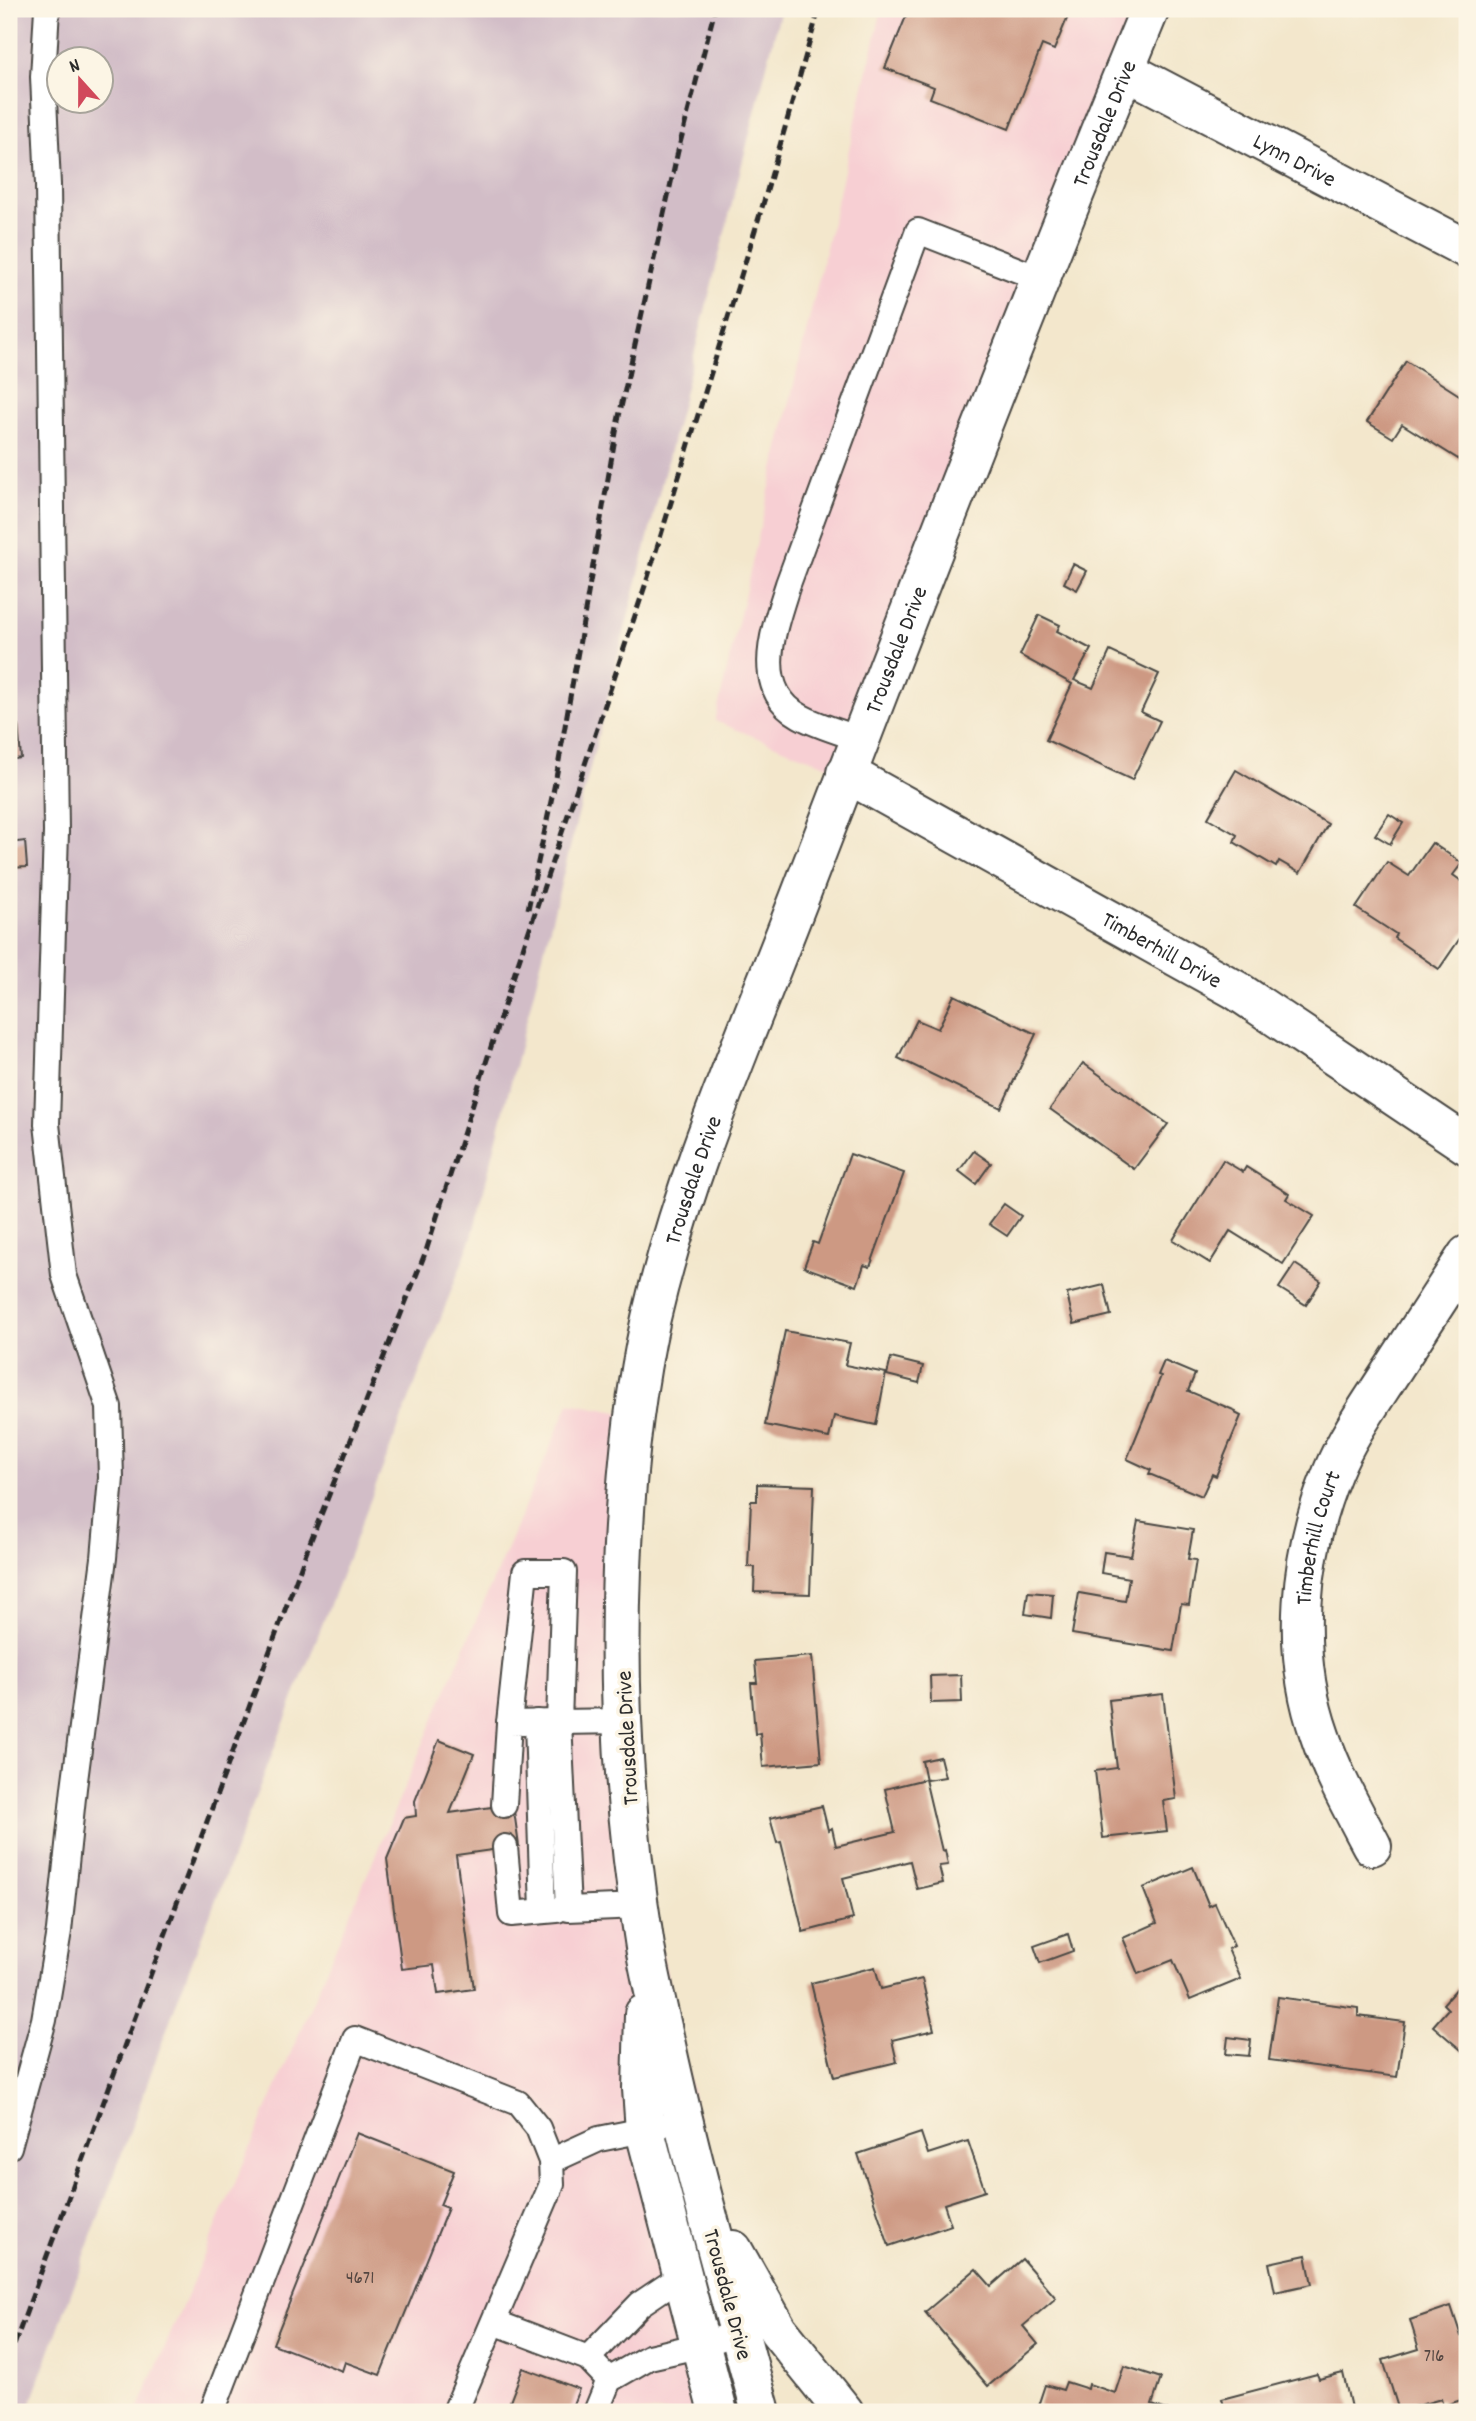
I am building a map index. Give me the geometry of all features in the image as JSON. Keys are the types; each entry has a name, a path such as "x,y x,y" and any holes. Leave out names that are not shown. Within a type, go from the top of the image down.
{"street":[{"name":"Trousdale Drive","path":"761,2412 683,2120 646,1953 639,1906 627,1789 622,1574 626,1497 635,1415 651,1321 676,1227 711,1124 853,756 1150,9"},
{"name":"Lynn Drive","path":"1125,70 1467,249"},
{"name":"Timberhill Drive","path":"853,756 1236,990 1467,1144"},
{"name":"Timberhill Court","path":"1372,1846 1339,1784 1319,1734 1307,1681 1302,1628 1305,1574 1316,1521 1334,1470 1359,1423 1467,1255"},
{"path":"646,1953 644,2122 719,2412"},
{"path":"699,2185 778,2330 844,2412"}],"lane":[{"path":"9,2147 44,2020 59,1931 74,1788 104,1558 111,1451 110,1407 64,1275 47,1125 56,832 48,198 43,77 47,9"},
{"path":"853,756 785,705 775,693 769,676 770,655 788,584 918,231 1041,279"},
{"path":"504,1805 509,1723 525,1572 564,1572 548,1722 543,1911"},
{"path":"509,1723 624,1721"},
{"path":"548,1722 568,1909"},
{"path":"505,1847 511,1914 639,1906"},
{"path":"212,2412 355,2039 518,2103 538,2128 551,2161 552,2185 455,2412"},
{"path":"551,2161 644,2122 683,2120"},
{"path":"588,2358 640,2304 683,2274"},
{"path":"494,2322 588,2358 609,2380"},
{"path":"596,2412 609,2380 649,2357 702,2345 739,2332"}],"shaded area":[{"path":"9,9 781,9 472,1237 181,1990 28,2412 9,2412"},
{"path":"882,9 1150,9 846,773 715,721"},
{"path":"569,1403 635,1415 627,1789 761,2412 137,2412"}],"building":[{"path":"909,9 1071,9 1054,50 1042,45 1009,129 930,98 934,87 885,68"},
{"path":"1406,361 1467,400 1467,455 1463,462 1402,424 1393,438 1367,422"},
{"path":"1073,564 1087,571 1077,590 1064,583"},
{"path":"1039,615 1060,625 1057,631 1091,649 1074,680 1093,688 1110,651 1159,674 1141,712 1160,721 1132,780 1046,740 1072,684 1020,655"},
{"path":"18,725 21,758 9,760 9,726"},
{"path":"1236,770 1328,824 1300,873 1279,861 1276,867 1234,842 1237,835 1208,818"},
{"path":"1389,814 1403,823 1390,844 1375,835"},
{"path":"25,841 27,867 9,868 9,843"},
{"path":"1432,843 1462,863 1453,875 1467,885 1467,928 1439,969 1394,938 1396,934 1356,908 1387,862 1409,876"},
{"path":"954,995 1036,1034 1001,1108 898,1058 917,1020 938,1029"},
{"path":"1083,1063 1168,1124 1134,1169 1050,1109"},
{"path":"974,1151 991,1163 976,1184 959,1171"},
{"path":"850,1154 904,1173 870,1267 864,1265 857,1286 804,1267 813,1242 818,1244"},
{"path":"1223,1160 1243,1172 1246,1167 1289,1194 1286,1199 1314,1216 1283,1264 1230,1231 1210,1263 1173,1240"},
{"path":"1004,1204 1021,1216 1007,1236 989,1224"},
{"path":"1295,1264 1321,1281 1306,1305 1279,1288"},
{"path":"1104,1285 1111,1315 1074,1324 1067,1294"},
{"path":"785,1331 850,1343 845,1365 886,1373 876,1425 834,1416 829,1438 765,1425"},
{"path":"891,1358 923,1366 919,1383 887,1375"},
{"path":"1164,1361 1195,1374 1188,1391 1236,1411 1235,1413 1241,1416 1216,1476 1212,1474 1202,1496 1149,1474 1151,1470 1127,1459 1161,1376 1158,1375"},
{"path":"757,1484 814,1486 810,1594 754,1592 755,1567 748,1567 751,1501 757,1501"},
{"path":"1138,1521 1193,1530 1188,1559 1196,1560 1189,1605 1181,1604 1173,1651 1072,1634 1079,1593 1125,1601 1129,1578 1101,1573 1104,1552 1131,1556"},
{"path":"1028,1592 1053,1594 1051,1618 1025,1614"},
{"path":"812,1656 821,1762 763,1767 760,1733 755,1734 751,1683 757,1683 755,1661"},
{"path":"961,1675 962,1702 931,1703 930,1676"},
{"path":"1163,1694 1176,1799 1163,1801 1167,1831 1103,1838 1095,1771 1117,1768 1109,1700"},
{"path":"439,1740 474,1754 450,1813 513,1804 519,1846 456,1855 474,1989 438,1994 434,1965 402,1969 387,1859 404,1818 416,1816 415,1801"},
{"path":"940,1757 945,1777 926,1780 922,1761"},
{"path":"925,1779 942,1851 945,1850 948,1865 939,1866 943,1883 917,1889 910,1861 843,1878 853,1919 803,1932 781,1842 777,1843 770,1818 822,1806 828,1830 832,1828 836,1846 895,1832 885,1789"},
{"path":"1193,1867 1209,1906 1215,1903 1234,1946 1228,1949 1241,1979 1190,2000 1173,1960 1138,1974 1123,1938 1157,1923 1143,1888"},
{"path":"1068,1934 1073,1951 1040,1963 1034,1946"},
{"path":"875,1967 881,1989 922,1979 934,2030 892,2040 897,2062 834,2077 811,1983"},
{"path":"1467,1977 1467,2055 1433,2026 1448,2009 1443,2004"},
{"path":"1278,1997 1358,2008 1358,2016 1405,2022 1397,2077 1269,2060"},
{"path":"1228,2037 1251,2040 1249,2056 1226,2054"},
{"path":"357,2133 454,2171 440,2205 448,2208 380,2375 345,2362 342,2371 273,2344"},
{"path":"921,2133 928,2154 968,2141 985,2191 944,2204 951,2225 889,2246 858,2154"},
{"path":"1306,2255 1312,2284 1275,2292 1269,2263"},
{"path":"1022,2259 1056,2298 1023,2326 1038,2344 988,2386 925,2312 976,2269 991,2286"},
{"path":"1451,2306 1461,2336 1467,2333 1467,2398 1443,2406 1441,2399 1399,2411 1383,2360 1419,2349 1410,2320"},
{"path":"1124,2366 1161,2378 1152,2405 1173,2412 1054,2412 1038,2406 1045,2385 1063,2390 1066,2382 1088,2389 1089,2384 1115,2393"},
{"path":"523,2368 579,2389 570,2412 506,2412"},
{"path":"1343,2373 1352,2412 1226,2412 1222,2399 1317,2374 1319,2379"}],"railway":[{"path":"528,909 556,778 618,421 678,151 715,9"},
{"path":"9,2359 307,1550 426,1251 511,984 648,577 764,201 819,9"}]}
